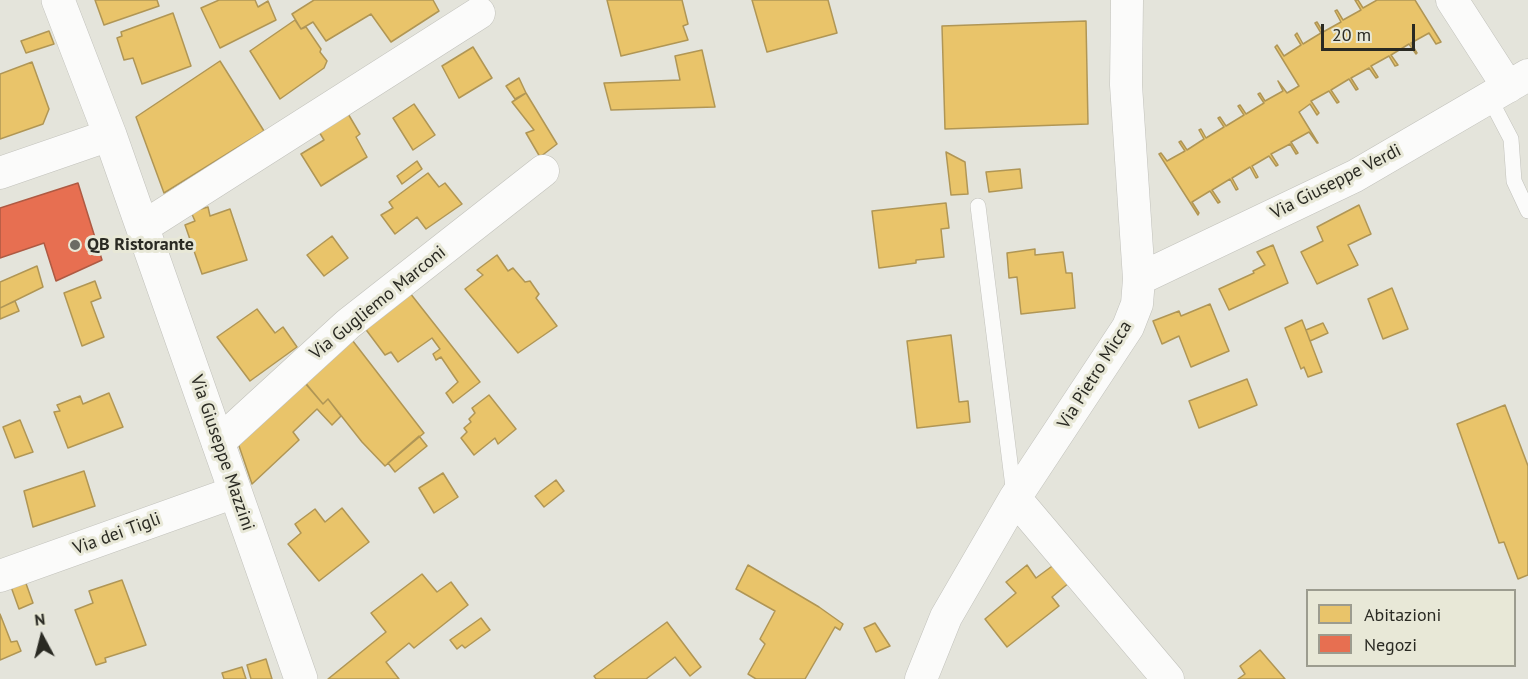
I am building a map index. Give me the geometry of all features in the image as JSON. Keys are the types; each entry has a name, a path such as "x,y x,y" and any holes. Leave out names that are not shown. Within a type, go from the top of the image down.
{"street":[{"name":"Via Giuseppe Mazzini","path":"58,0 110,135 301,679"},
{"name":"Via Pietro Micca","path":"921,679 946,617 1015,498 1128,327 1137,304 1139,279 1126,85 1127,0"},
{"path":"1452,0 1508,86"},
{"path":"142,227 479,13"},
{"name":"Via Giuseppe Verdi","path":"1139,279 1354,176 1508,86"},
{"path":"0,173 110,135"},
{"name":"Via Gugliemo Marconi","path":"218,443 348,324 543,171"},
{"name":"Via dei Tigli","path":"0,576 235,492"},
{"path":"1015,498 1168,679"}],"lane":[{"path":"1508,86 1514,181 1528,211"},
{"path":"978,206 1015,498"}],"building: Abitazioni":[{"path":"95,0 157,0 159,6 104,25"},
{"path":"219,0 255,0 258,7 268,1 276,20 220,48 201,8"},
{"path":"314,0 433,0 439,11 391,42 371,14 326,41 313,22 301,29 292,14"},
{"path":"607,0 682,0 688,24 683,26 688,40 621,56"},
{"path":"752,0 828,0 837,33 767,52"},
{"path":"1355,0 1358,0 1363,8 1377,0 1415,0 1441,42 1436,44 1429,33 1411,43 1416,54 1409,44 1391,55 1398,65 1395,66 1389,56 1371,66 1378,77 1376,78 1369,68 1351,78 1358,89 1356,90 1349,79 1331,90 1339,102 1337,103 1329,91 1311,101 1319,113 1317,115 1310,104 1299,112 1318,143 1309,132 1291,142 1298,153 1296,154 1290,144 1271,154 1278,165 1276,166 1269,156 1252,166 1258,177 1256,178 1250,167 1232,178 1238,189 1236,190 1230,179 1212,190 1220,202 1218,203 1210,191 1192,202 1198,215 1159,154 1161,153 1167,161 1185,151 1179,142 1181,141 1187,150 1204,139 1199,130 1201,129 1206,138 1224,127 1218,118 1220,117 1226,126 1244,115 1238,106 1240,105 1246,114 1264,103 1258,94 1260,93 1265,101 1283,91 1278,81 1287,93 1299,86 1275,47 1277,45 1284,56 1301,45 1295,35 1297,33 1303,44 1321,33 1315,23 1317,22 1323,32 1341,22 1335,11 1337,10 1343,20 1361,10"},
{"path":"173,13 191,66 142,84 133,58 124,60 117,38 122,36 121,32"},
{"path":"295,20 301,29 306,27 327,61 324,68 280,99 250,51"},
{"path":"1086,21 1088,124 945,129 942,26"},
{"path":"49,31 54,44 26,53 21,41"},
{"path":"473,47 492,78 459,98 442,66"},
{"path":"702,50 715,107 611,110 604,83 680,80 675,56"},
{"path":"220,61 264,131 164,193 136,117"},
{"path":"32,62 49,109 43,124 0,139 0,74"},
{"path":"519,78 526,93 515,99 506,86"},
{"path":"526,93 557,144 540,157 526,133 534,130 512,102"},
{"path":"414,104 435,135 413,150 393,118"},
{"path":"347,112 360,134 356,137 367,157 321,186 301,154 324,140 318,130"},
{"path":"946,152 965,162 968,194 951,195"},
{"path":"417,161 422,169 402,184 397,176"},
{"path":"1020,169 1022,188 989,192 986,172"},
{"path":"428,173 439,187 445,183 462,204 426,229 417,217 395,234 381,215 393,208 389,202"},
{"path":"946,203 949,228 941,229 944,257 879,268 872,211"},
{"path":"1359,205 1371,234 1348,245 1358,265 1317,284 1301,252 1323,241 1317,227"},
{"path":"208,207 210,216 230,209 247,260 202,274 185,225 195,221 191,212"},
{"path":"332,236 348,258 324,276 307,255"},
{"path":"1273,245 1288,283 1229,310 1219,289 1254,273 1253,271 1265,265 1257,252"},
{"path":"1035,249 1035,255 1063,252 1066,273 1072,273 1075,308 1021,314 1017,277 1009,278 1007,253"},
{"path":"497,255 508,271 513,268 525,282 530,281 539,294 536,298 557,326 518,353 465,289 483,275 477,270"},
{"path":"37,266 43,287 0,308 0,282"},
{"path":"95,281 101,298 91,302 104,337 82,346 64,293"},
{"path":"406,288 480,382 453,403 446,393 458,382 441,357 436,360 433,354 440,349 432,338 398,362 391,352 385,355 364,327"},
{"path":"1392,288 1408,329 1383,339 1368,299"},
{"path":"15,301 19,311 0,319 0,308"},
{"path":"1210,304 1229,351 1191,367 1179,336 1162,344 1153,321 1179,311 1181,316"},
{"path":"257,309 275,333 283,327 297,347 250,381 217,337"},
{"path":"1302,320 1322,372 1308,377 1304,367 1301,369 1285,328"},
{"path":"1323,323 1328,333 1310,341 1306,330"},
{"path":"951,335 959,402 968,401 970,422 917,428 907,341"},
{"path":"349,336 424,433 385,466 362,442 328,399 323,404 303,380"},
{"path":"1247,379 1257,405 1199,428 1189,401"},
{"path":"304,382 323,404 328,399 341,416 332,425 317,409 293,432 299,440 252,484 238,443"},
{"path":"109,393 123,427 68,448 54,412 60,411 57,405 80,396 83,404"},
{"path":"489,395 516,429 498,444 495,438 474,455 461,438 467,432 464,428 471,422 469,419 475,413 472,408"},
{"path":"1505,405 1528,466 1528,575 1518,579 1504,542 1499,543 1457,424"},
{"path":"20,420 33,452 15,458 3,427"},
{"path":"419,436 427,446 395,472 388,463"},
{"path":"84,471 95,506 33,527 24,491"},
{"path":"443,473 458,497 434,513 419,488"},
{"path":"556,480 564,491 544,507 535,496"},
{"path":"342,508 369,542 319,581 288,544 301,533 295,524 315,509 325,522"},
{"path":"1055,564 1070,582 1052,597 1059,606 1007,647 985,619 1016,593 1006,582 1027,565 1036,578"},
{"path":"748,565 843,624 840,630 835,627 805,679 756,679 748,674 765,644 760,639 775,611 736,589"},
{"path":"422,574 437,592 451,582 468,605 414,648 409,643 386,662 399,679 328,679 386,632 371,613"},
{"path":"24,578 33,603 19,609 10,584"},
{"path":"122,580 146,645 105,658 106,662 96,665 75,610 93,603 89,591"},
{"path":"0,614 11,642 17,641 21,651 0,660"},
{"path":"481,618 490,630 465,648 462,645 457,649 450,640"},
{"path":"667,622 701,667 690,676 675,657 646,679 596,679 594,676"},
{"path":"875,623 890,646 876,652 864,628"},
{"path":"1260,650 1285,679 1238,679 1245,674 1240,666"},
{"path":"266,659 272,679 251,679 247,665"},
{"path":"242,667 246,679 224,679 222,673"}],"building: Negozi":[{"path":"78,183 102,260 56,281 44,243 0,258 0,208"}],"place":[{"name":"QB Ristorante","path":"75,245"}]}
